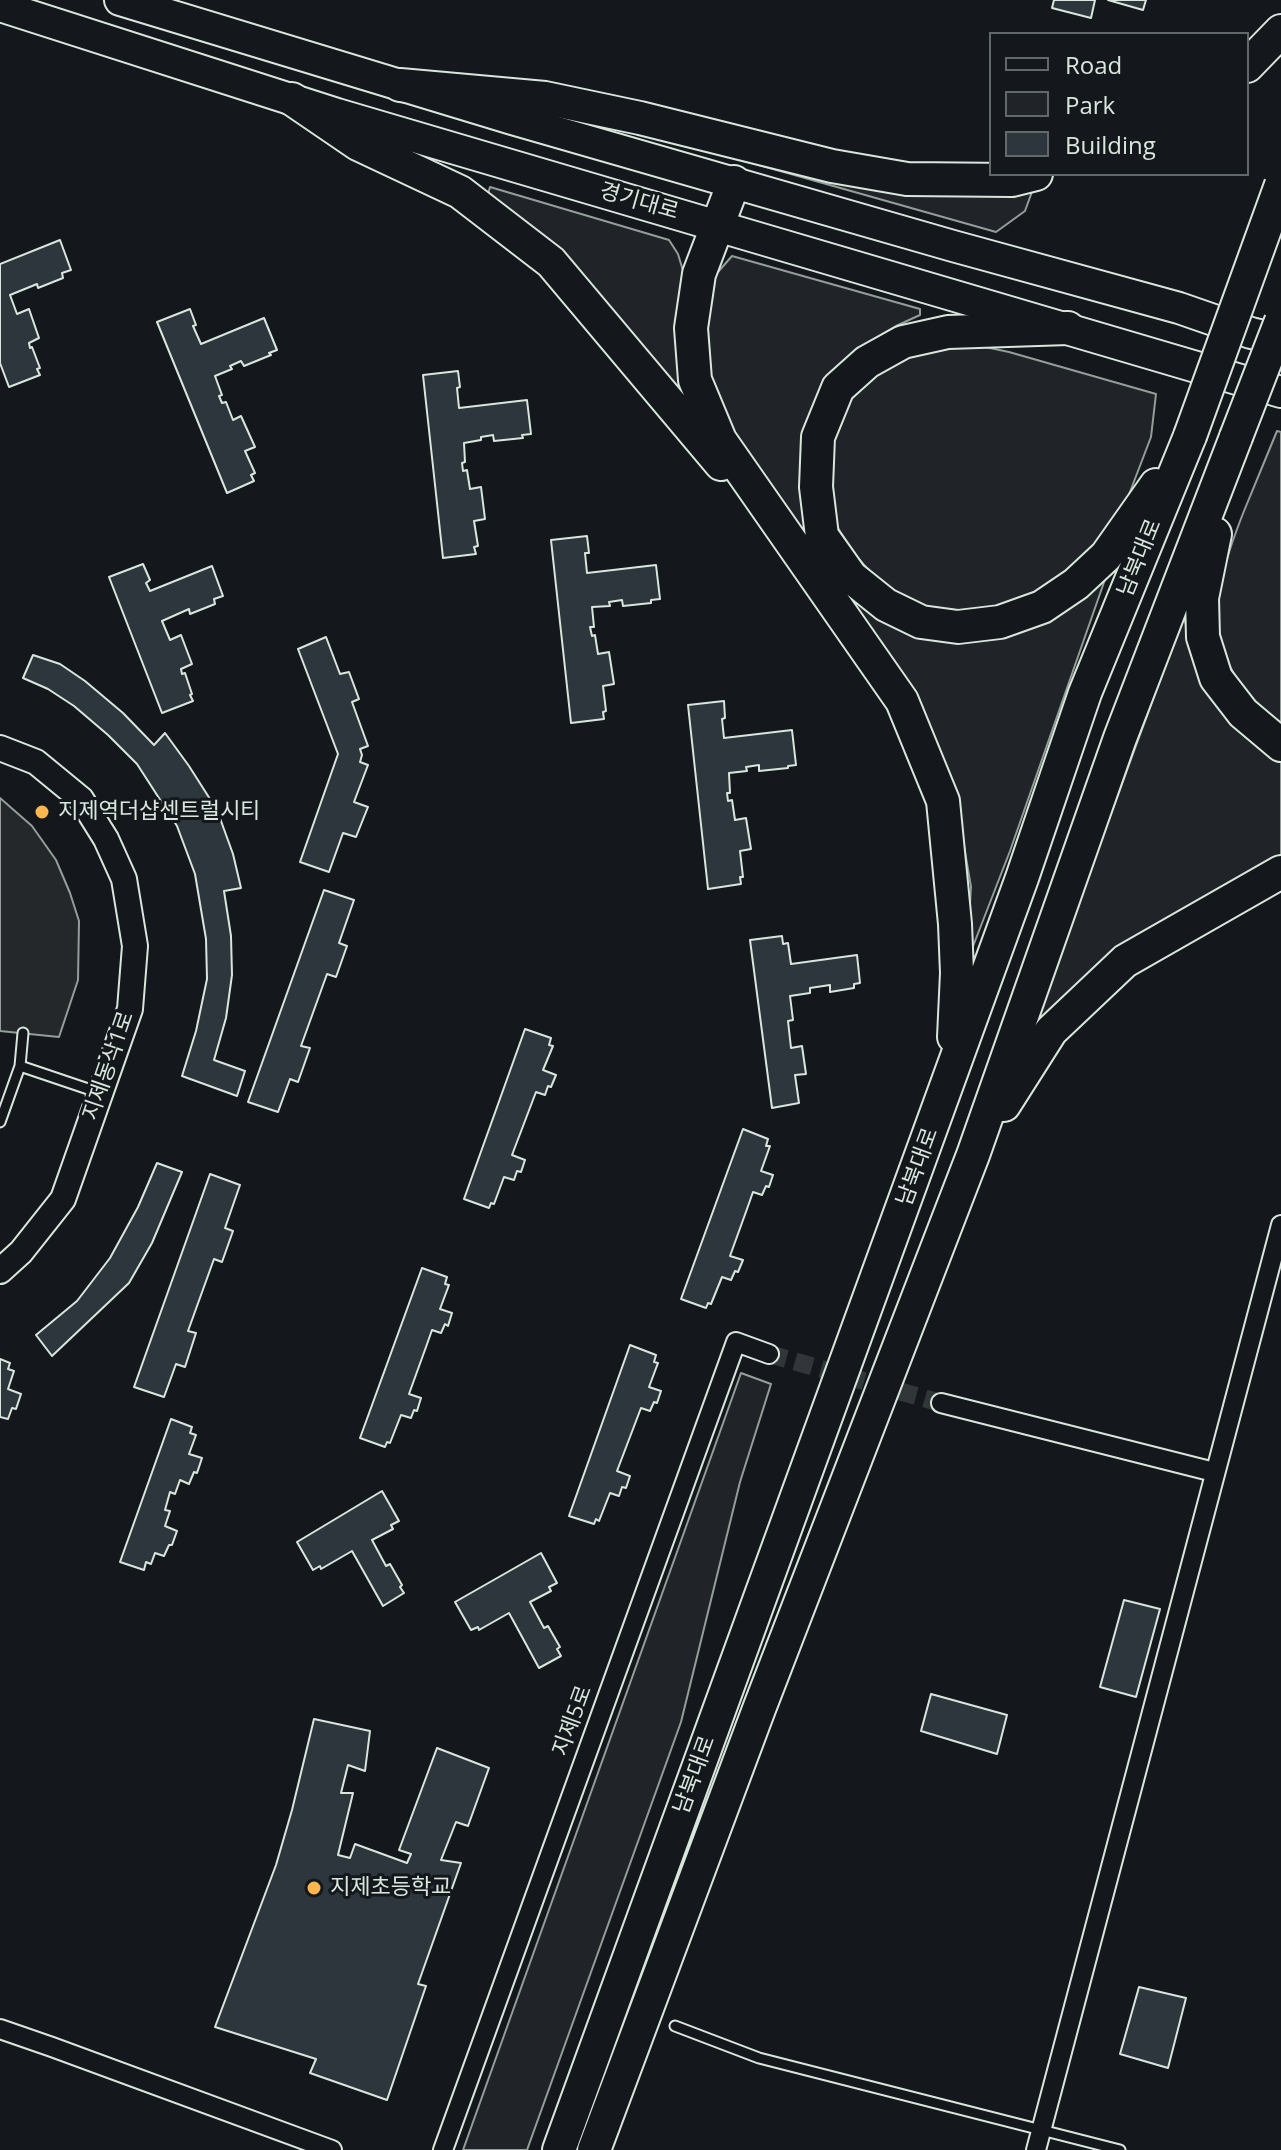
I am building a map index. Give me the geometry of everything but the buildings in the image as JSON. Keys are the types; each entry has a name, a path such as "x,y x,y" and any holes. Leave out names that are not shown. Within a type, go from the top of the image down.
{"highway":[{"path":"1249,64 1281,31"},
{"path":"400,85 545,98 640,118 832,166 907,179 1024,177"},
{"path":"292,99 358,144 460,192 551,262 799,554"},
{"path":"734,182 699,274 691,328 695,380 720,440 902,701 943,801 957,973 952,1074"},
{"name":"남북대로","path":"559,2150 952,1074 1085,693 1190,436 1281,185"},
{"name":"남북대로","path":"594,2150 759,1709 973,1155 1120,738 1281,321"},
{"path":"1068,328 948,332 903,342 867,362 838,388 818,437 816,487 822,536 851,577 886,605 921,622 958,627 1000,622 1042,607 1076,584 1106,556 1190,436"},
{"path":"1236,437 1202,598 1203,637 1216,678 1243,713 1281,745"},
{"path":"973,1155 1051,1031 1125,961 1281,872"}],"main road":[{"name":"경기대로","path":"120,0 400,85 1281,340"},
{"name":"경기대로","path":"0,6 292,99 1281,392"}],"street":[{"name":"지제동삭1로","path":"0,748 36,762 81,799 106,839 124,879 135,946 130,1009 63,1199 21,1252 0,1271"},
{"path":"1036,2150 1281,1225"},
{"name":"지제5로","path":"443,2150 736,1342 769,1354"},
{"path":"941,1403 1214,1472"},
{"path":"0,2029 332,2150"}],"lane":[{"path":"0,1122 20,1066 23,1033"},
{"path":"20,1066 100,1093"},
{"path":"675,2026 759,2058 1120,2150"}],"green space":[{"path":"713,152 1033,189 1025,211 996,232"},
{"path":"490,187 669,240 678,254 684,274 689,402 488,194"},
{"path":"732,256 920,309 920,315 861,347 809,433 845,583 961,634 1109,568 1010,851 970,954 967,952 971,887 957,805 752,476 702,372 711,280"},
{"path":"952,340 1009,352 1156,394 1151,437 1125,505 1106,534 1042,595 969,614 925,609 898,595 877,579 855,555 836,525 827,481 829,437 848,391 875,370"},
{"path":"1277,431 1281,432 1281,724 1254,700 1235,676 1224,652 1218,626 1223,572"},
{"path":"1184,615 1194,659 1212,698 1237,727 1281,759 1281,857 1141,933 1103,961 1029,1037"},
{"path":"741,1373 771,1384 740,1482 681,1722 527,2150 463,2150"}],"shaded area":[{"path":"0,798 32,826 56,860 79,921 78,980 59,1037 0,1031"}],"tunnel":[{"path":"769,1354 941,1403"}],"place":[{"name":"지제역더샵센트럴시티","path":"42,812"},
{"name":"지제초등학교","path":"314,1888"}]}
